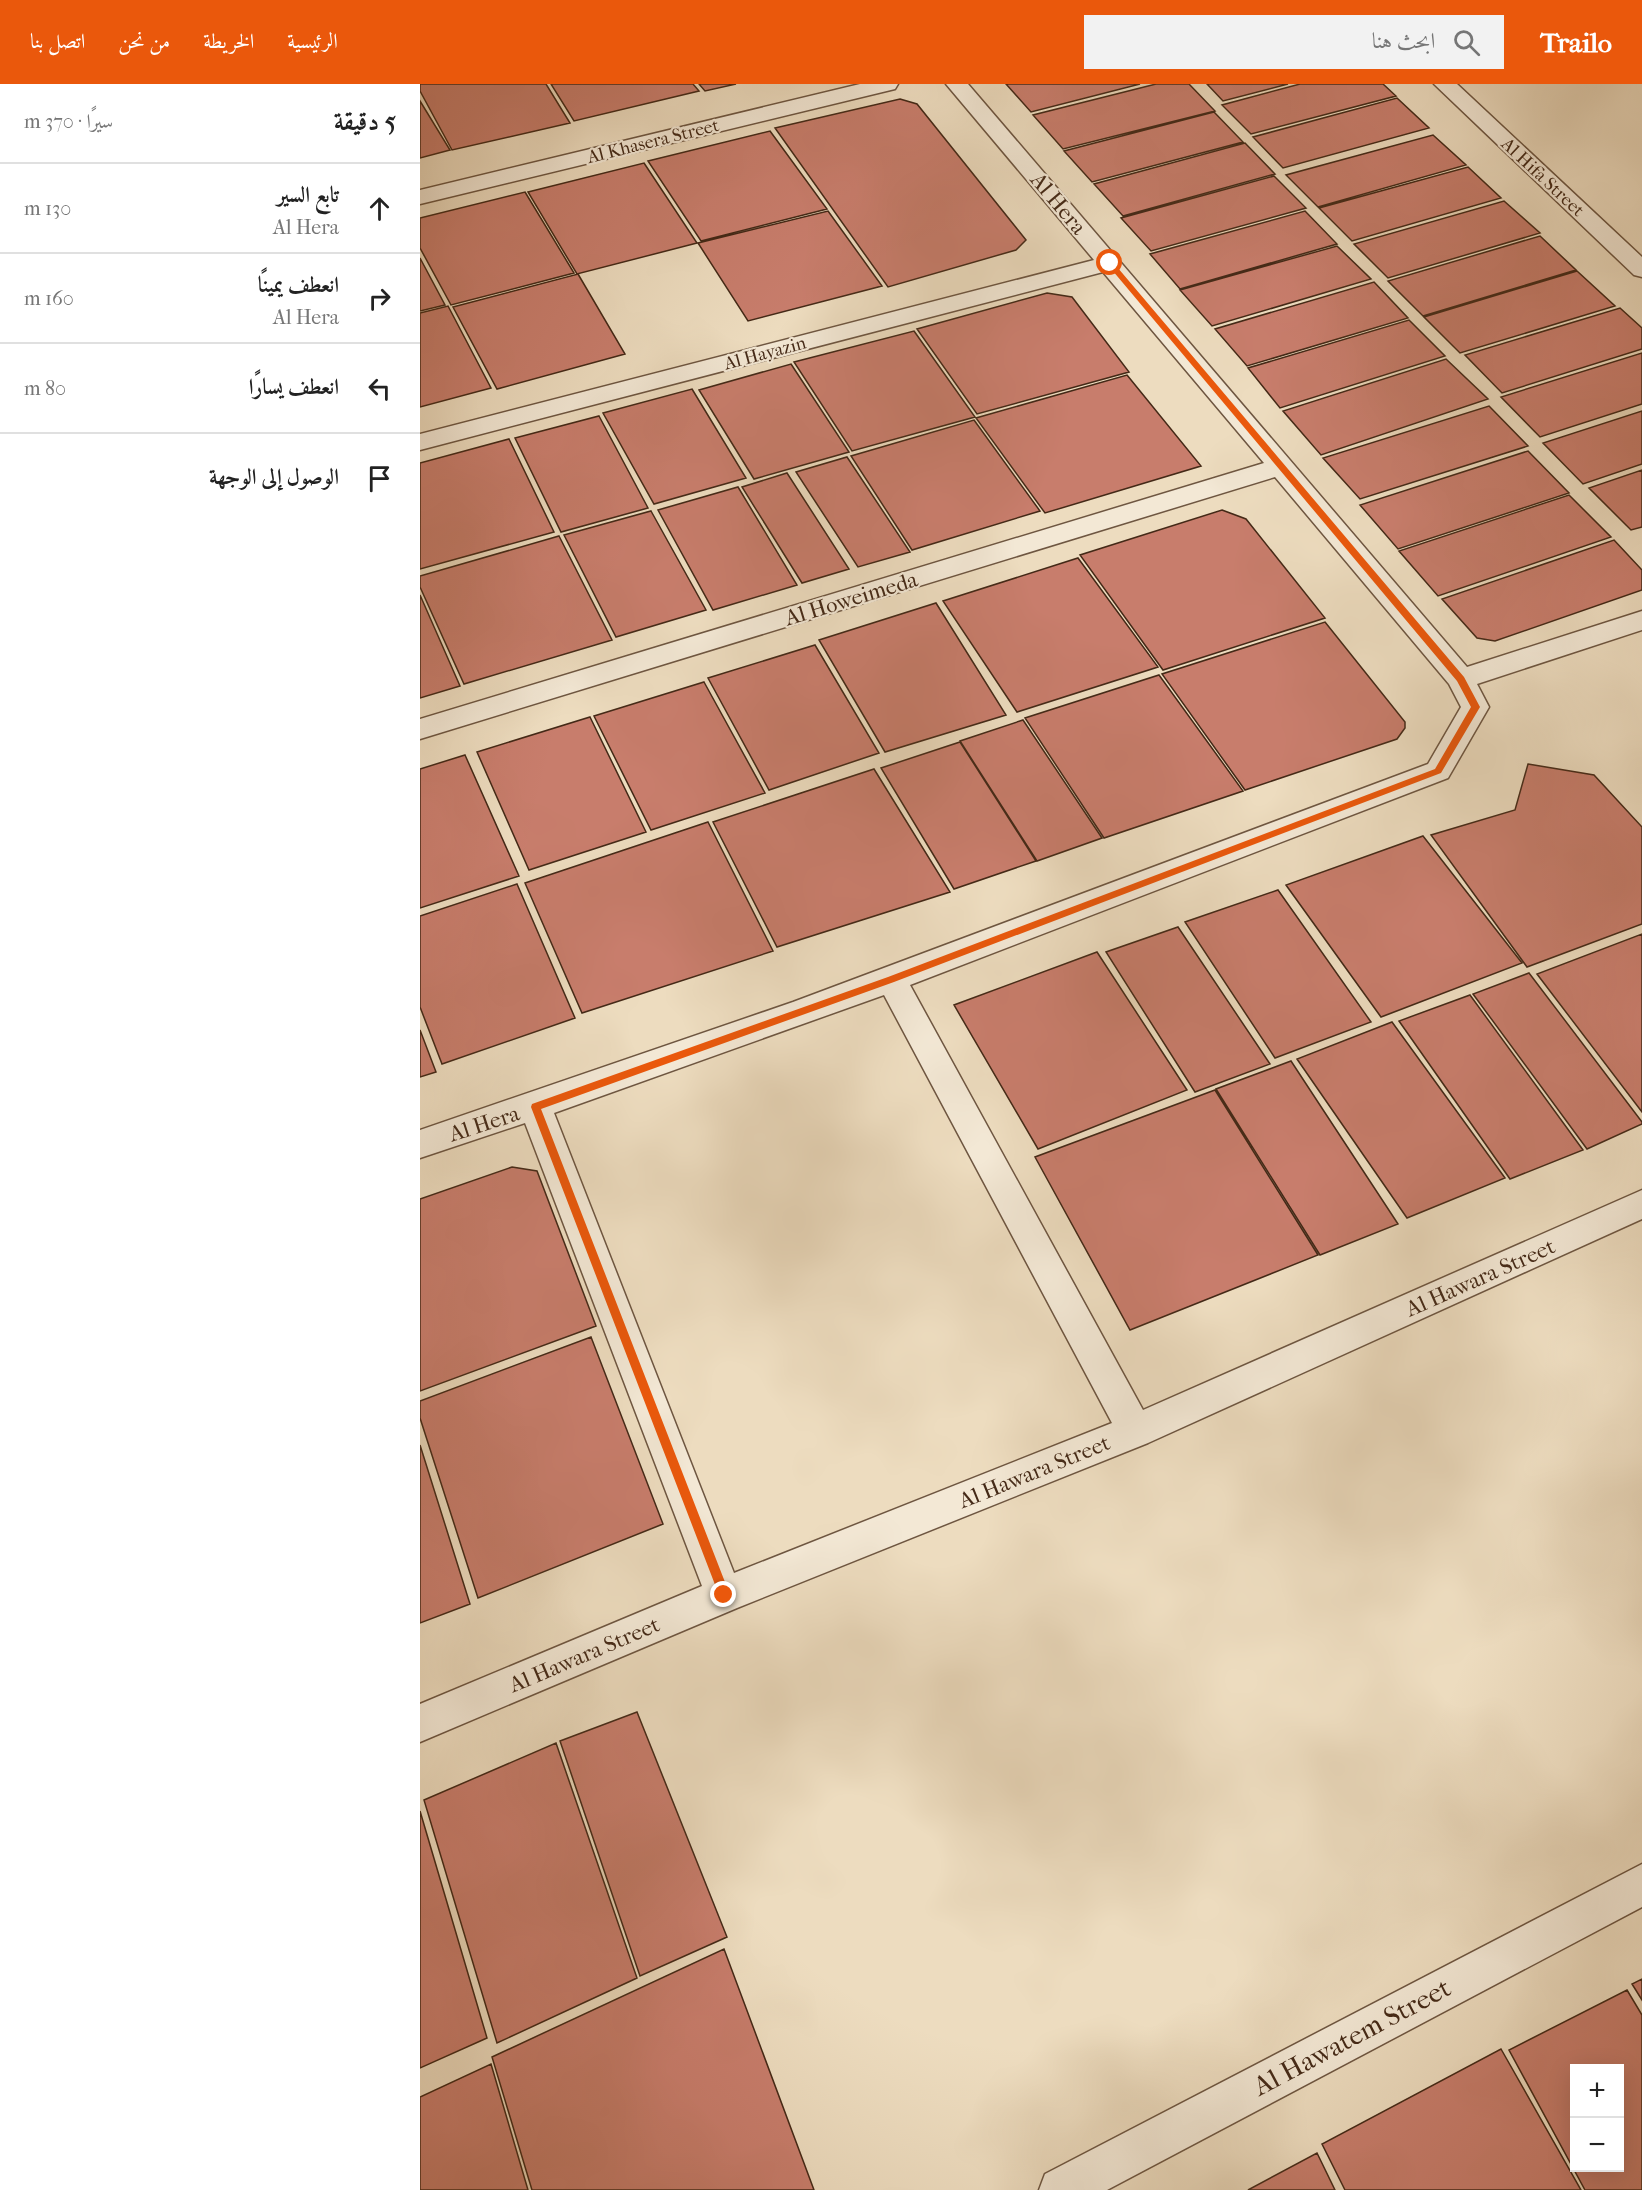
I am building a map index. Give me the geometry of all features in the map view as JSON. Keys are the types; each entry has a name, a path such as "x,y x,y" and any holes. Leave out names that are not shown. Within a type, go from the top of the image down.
{"street":[{"name":"Al Khasera Street","path":"420,198 887,84"},
{"name":"Al Hera","path":"420,1144 536,1107 891,980 1438,771 1475,707 1461,679 957,84"},
{"name":"Al Hifa Street","path":"1445,84 1642,270"},
{"name":"Al Hayazin","path":"420,442 1110,263"},
{"name":"Al Howeimeda","path":"420,729 1282,466"},
{"path":"1461,679 1642,620"},
{"path":"891,980 1135,1431"},
{"path":"536,1107 724,1595"},
{"name":"Al Hawara Street","path":"420,1723 724,1595 1135,1431 1642,1204"},
{"name":"Al Hawatem Street","path":"1061,2190 1642,1885"}],"building":[{"path":"420,84 546,84 570,123 452,150 420,91"},
{"path":"551,84 693,84 699,91 574,121"},
{"path":"699,84 736,84 705,91"},
{"path":"1006,84 1140,84 1031,112"},
{"path":"1156,84 1189,84 1215,111 1063,149 1033,115"},
{"path":"1207,84 1288,84 1223,101"},
{"path":"1300,84 1383,84 1396,96 1251,134 1222,105"},
{"path":"1397,98 1429,128 1283,168 1253,137"},
{"path":"900,99 917,104 1026,240 1016,250 888,287 775,128"},
{"path":"420,101 450,150 420,158"},
{"path":"1214,112 1243,142 1092,182 1064,151"},
{"path":"770,131 827,209 701,241 648,161"},
{"path":"1433,135 1466,165 1318,207 1286,175"},
{"path":"1245,143 1275,174 1123,216 1094,184"},
{"path":"644,163 697,243 577,274 528,192"},
{"path":"1468,167 1501,198 1352,241 1319,208"},
{"path":"1274,176 1306,208 1151,251 1121,218"},
{"path":"525,192 574,273 451,305 420,248 420,218"},
{"path":"1504,201 1540,233 1388,278 1354,244"},
{"path":"828,211 882,286 748,321 698,243"},
{"path":"1305,211 1337,244 1180,289 1150,254"},
{"path":"1540,236 1576,270 1423,316 1388,281"},
{"path":"1337,246 1371,279 1212,326 1180,290"},
{"path":"420,258 445,305 420,311"},
{"path":"1577,271 1615,306 1460,353 1424,317"},
{"path":"578,274 625,354 497,389 453,307"},
{"path":"1374,282 1408,318 1247,366 1215,329"},
{"path":"1047,293 1072,297 1129,372 977,414 917,329"},
{"path":"448,306 491,388 420,407 420,313"},
{"path":"1620,308 1642,328 1642,349 1502,393 1465,355"},
{"path":"1409,320 1445,356 1280,408 1248,368"},
{"path":"914,331 975,417 852,451 794,362"},
{"path":"1642,353 1642,404 1540,437 1501,397"},
{"path":"1446,359 1488,399 1321,455 1283,411"},
{"path":"791,364 849,452 754,479 699,390"},
{"path":"1127,375 1201,466 1045,513 976,418"},
{"path":"692,389 746,478 654,504 603,413"},
{"path":"1489,406 1528,446 1360,499 1323,458"},
{"path":"1642,411 1642,464 1583,484 1543,443"},
{"path":"599,416 648,508 561,532 515,438"},
{"path":"974,420 1040,511 912,550 851,456"},
{"path":"509,439 554,532 420,569 420,463"},
{"path":"1528,451 1569,493 1398,549 1360,505"},
{"path":"847,457 910,552 858,567 796,472"},
{"path":"1642,470 1642,527 1631,530 1589,488"},
{"path":"787,473 849,569 802,583 742,487"},
{"path":"738,487 797,585 713,610 658,510"},
{"path":"1569,495 1611,537 1438,596 1399,551"},
{"path":"1222,510 1246,519 1325,618 1163,670 1080,555"},
{"path":"651,511 706,610 616,637 564,535"},
{"path":"559,536 612,640 464,684 420,587 420,576"},
{"path":"1614,540 1642,570 1642,590 1495,641 1477,638 1442,599"},
{"path":"1078,558 1158,667 1017,712 943,601"},
{"path":"420,595 460,686 420,698"},
{"path":"936,603 1006,715 885,752 819,640"},
{"path":"1325,622 1405,722 1405,728 1397,739 1245,790 1162,674"},
{"path":"815,645 879,753 769,790 708,678"},
{"path":"1159,675 1243,791 1104,838 1025,718"},
{"path":"704,682 765,793 651,830 594,716"},
{"path":"590,717 646,832 529,870 477,752"},
{"path":"1023,720 1102,838 1037,861 960,741"},
{"path":"960,742 1036,861 954,889 881,768"},
{"path":"465,755 519,876 420,908 420,769"},
{"path":"1528,764 1594,775 1642,827 1642,924 1527,967 1431,835 1515,810"},
{"path":"874,769 950,892 777,947 713,822"},
{"path":"708,822 773,951 582,1013 525,883"},
{"path":"1423,836 1522,963 1381,1017 1286,885"},
{"path":"517,884 575,1018 442,1064 420,1007 420,916"},
{"path":"1278,890 1371,1022 1275,1058 1185,922"},
{"path":"1178,927 1270,1064 1195,1092 1106,952"},
{"path":"1642,934 1642,1112 1537,974"},
{"path":"1097,952 1187,1090 1038,1149 954,1005"},
{"path":"1529,973 1642,1124 1587,1149 1473,994"},
{"path":"1470,995 1583,1150 1510,1179 1399,1021"},
{"path":"1392,1022 1505,1178 1407,1218 1297,1059"},
{"path":"420,1030 436,1072 420,1077"},
{"path":"1291,1061 1398,1224 1320,1255 1216,1089"},
{"path":"1215,1090 1318,1255 1130,1330 1035,1157"},
{"path":"512,1167 537,1171 596,1326 420,1391 420,1199"},
{"path":"591,1337 663,1524 478,1598 420,1418 420,1401"},
{"path":"420,1445 470,1604 420,1623"},
{"path":"637,1712 727,1937 640,1976 560,1741"},
{"path":"556,1743 637,1978 497,2043 424,1800"},
{"path":"420,1811 487,2038 420,2068"},
{"path":"724,1949 814,2190 532,2190 492,2057"},
{"path":"1642,1979 1642,2000 1632,1984"},
{"path":"1627,1990 1642,2015 1642,2190 1585,2190 1575,2172 1624,2172 1624,2064 1570,2064 1570,2162 1509,2050"},
{"path":"1501,2049 1581,2190 1345,2190 1322,2144"},
{"path":"491,2064 528,2190 420,2190 420,2097"},
{"path":"1317,2153 1335,2190 1248,2190"}],"route":[{"path":"724,1595 536,1107 891,980 1438,771 1475,707 1461,679 1110,263"}]}
